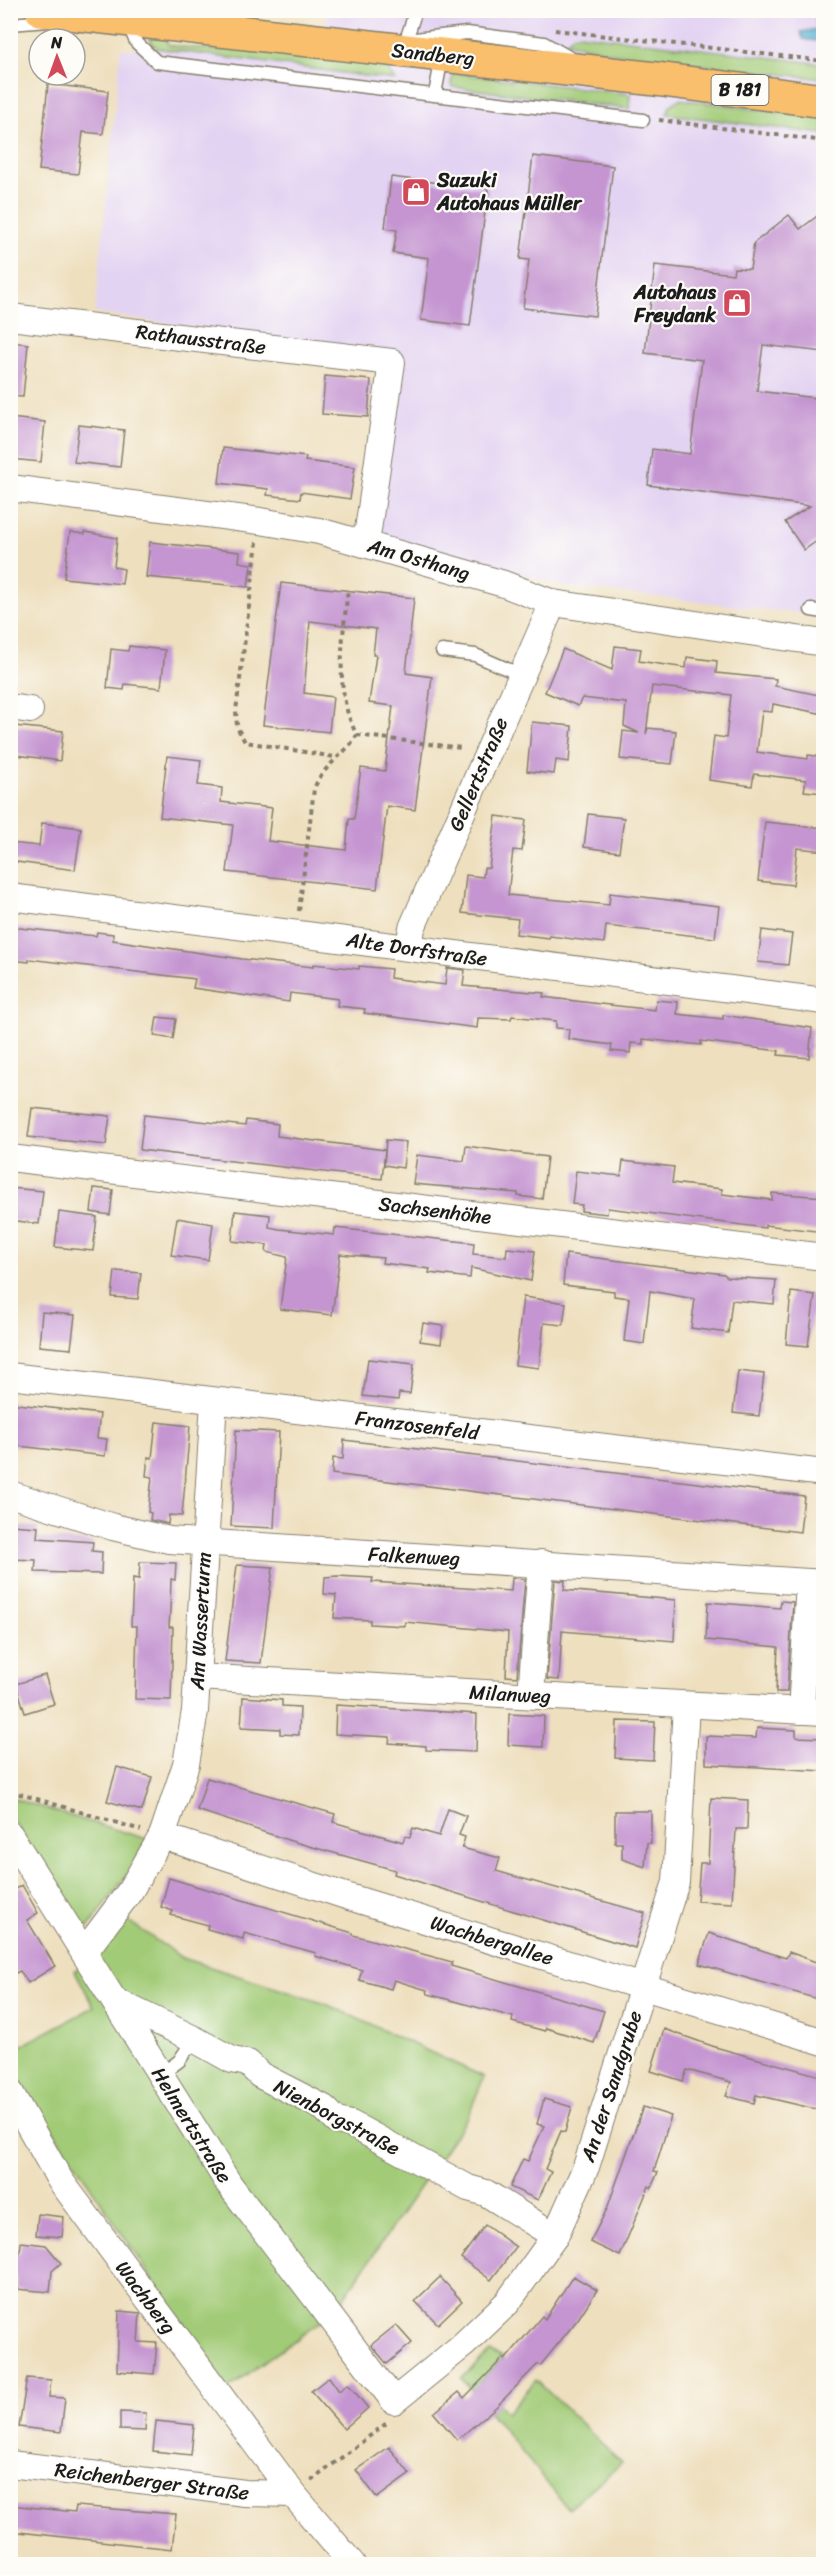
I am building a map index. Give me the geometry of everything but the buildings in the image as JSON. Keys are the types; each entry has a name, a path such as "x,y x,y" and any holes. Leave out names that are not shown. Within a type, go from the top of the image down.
{"main road":[{"name":"Sandberg","path":"42,10 824,100"}],"street":[{"name":"Rathausstraße","path":"10,317 392,362 366,544"},
{"name":"Am Osthang","path":"10,488 319,531 504,585 553,603 824,643"},
{"name":"Gellertstraße","path":"409,947 412,928 553,603"},
{"name":"Alte Dorfstraße","path":"10,897 824,1001"},
{"name":"Sachsenhöhe","path":"10,1158 824,1257"},
{"name":"Franzosenfeld","path":"10,1376 824,1473"},
{"name":"Am Wasserturm","path":"85,1951 130,1891 162,1836 186,1764 197,1677 214,1401"},
{"name":"Falkenweg","path":"10,1494 113,1527 169,1540 816,1582"},
{"path":"531,1695 541,1563"},
{"path":"812,1712 816,1582"},
{"name":"Milanweg","path":"197,1677 812,1712"},
{"name":"An der Sandgrube","path":"394,2401 463,2345 507,2303 555,2235 586,2167 676,1882 686,1705"},
{"name":"Helmertstraße","path":"10,1835 85,1951 229,2184 394,2401"},
{"name":"Wachbergallee","path":"162,1836 349,1897 824,2042"},
{"name":"Nienborgstraße","path":"117,2002 232,2060 248,2063 260,2075 324,2108 337,2121 351,2124 468,2188 486,2193 555,2235"},
{"name":"Wachberg","path":"10,2092 60,2180 293,2494 352,2565"},
{"name":"Reichenberger Straße","path":"10,2464 264,2495 293,2494"}],"lane":[{"path":"406,40 416,10"},
{"path":"10,24 88,17"},
{"path":"127,21 136,42 157,62 643,120"},
{"path":"362,46 467,33 544,43 597,73"},
{"path":"435,94 442,55"},
{"path":"442,651 476,656 521,675"},
{"path":"160,2075 179,2061 194,2039"}],"path":[{"path":"546,29 824,61"},
{"path":"643,120 665,120 824,141"},
{"path":"260,521 236,711 237,727 245,742 335,757"},
{"path":"348,589 342,647 342,684 348,720 357,735"},
{"path":"298,912 314,789 319,776 335,757 352,744 357,735"},
{"path":"357,735 462,748"},
{"path":"10,1791 162,1836"},
{"path":"293,2494 387,2425 394,2401"}],"shaded area":[{"path":"327,11 823,11 823,616 562,586 375,534 400,357 95,313 121,49 156,48 321,70"}],"green space":[{"path":"147,35 165,37 168,45 222,51 230,44 377,63 385,66 395,80 156,48"},
{"path":"573,35 823,64 823,79 631,57 566,42"},
{"path":"454,73 630,94 629,109 453,87 451,83"},
{"path":"679,99 823,118 823,134 667,114 670,106"},
{"path":"11,1798 147,1839 134,1865 88,1928 71,1916 11,1816"},
{"path":"127,1920 182,1958 326,2004 484,2077 468,2116 335,2311 226,2390 11,2067 10,2052 94,2007 75,1971"},
{"path":"490,2352 503,2358 479,2383 507,2413 536,2380 622,2463 568,2509 462,2378"}],"water":[{"path":"823,14 823,42 803,39 801,32 817,29 816,17"}],"place":[{"name":"Suzuki Autohaus Müller","path":"416,192"},
{"name":"Autohaus Freydank","path":"737,303"}]}
